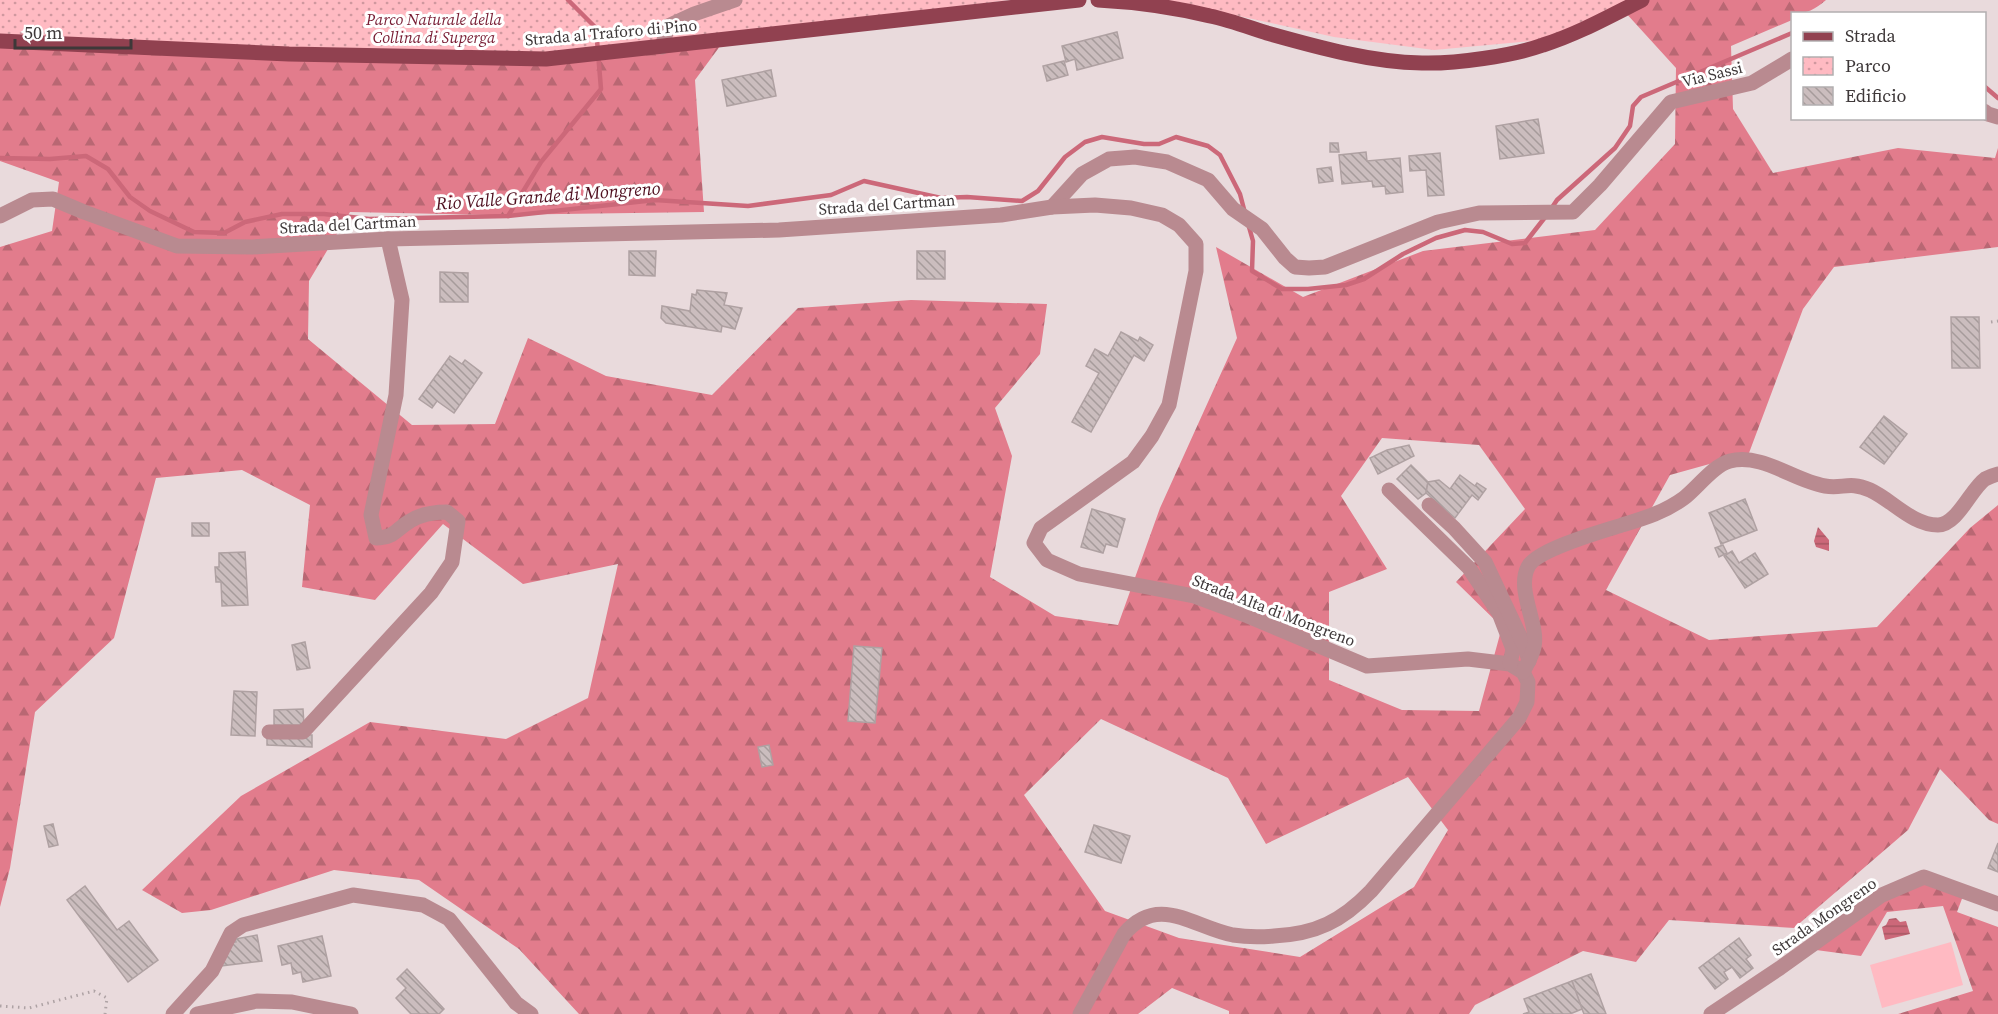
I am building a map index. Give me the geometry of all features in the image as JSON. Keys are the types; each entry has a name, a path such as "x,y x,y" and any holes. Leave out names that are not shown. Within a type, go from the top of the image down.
{"main road":[{"name":"Strada al Traforo di Pino","path":"0,41 289,54 546,59 1079,0"},
{"path":"1098,0 1182,10 1339,51 1391,61 1424,63 1466,61 1541,46 1572,34 1642,0"}],"street":[{"path":"662,47 668,26 735,0"},
{"name":"Via Sassi","path":"1052,207 1082,174 1109,159 1135,157 1167,162 1208,180 1233,209 1262,229 1295,267 1325,267 1438,222 1479,213 1573,212 1600,185 1671,102 1752,83 1791,60"},
{"name":"Strada del Cartman","path":"0,216 32,200 53,199 177,246 252,247 388,239 779,230 1001,214 1052,207"},
{"name":"Strada Alta di Mongreno","path":"1052,207 1095,205 1122,207 1162,215 1179,225 1196,244 1196,271 1169,405 1152,436 1133,462 1041,528 1034,543 1047,560 1079,574 1194,596 1367,666 1468,659 1521,665"},
{"path":"269,732 303,732 430,593 452,562 458,521 447,512 433,512 410,520 389,538 376,538 371,515 381,475 399,372 402,300 388,239"},
{"path":"1521,665 1534,645 1524,576 1529,564 1537,557 1575,540 1660,514 1685,497 1728,461 1757,461 1827,486 1855,484 1872,490 1918,520 1940,526 1950,521 1985,479 1998,474"},
{"path":"1080,1014 1124,934 1141,918 1155,914 1171,914 1233,935 1292,935 1316,930 1354,909 1519,718 1527,702 1528,682 1499,613 1469,568 1389,490"},
{"path":"1429,505 1485,562 1525,647 1521,665"},
{"name":"Strada Mongreno","path":"1712,1014 1882,895 1924,877 1998,904"},
{"path":"173,1014 212,970 231,933 243,925 353,895 423,905 449,919 516,1003 531,1014"},
{"path":"197,1014 257,1001 292,1002 351,1014"}],"path":[{"path":"1991,322 1998,321"},
{"path":"0,1006 29,1008 94,991 107,998 105,1014"}],"green space":[{"path":"0,0 457,0 743,15 695,80 704,212 492,215 350,212 309,281 308,339 412,425 495,424 528,338 606,376 712,395 798,308 911,300 1047,304 1040,354 995,408 1012,456 990,577 1055,616 1118,625 1160,508 1237,338 1216,247 1303,297 1423,251 1595,230 1675,144 1676,68 1614,0 1826,0 1805,12 1791,12 1791,20 1731,46 1733,109 1773,173 1898,148 1995,158 1998,148 1998,247 1834,267 1803,309 1749,453 1670,475 1606,590 1709,640 1877,627 1970,528 1998,505 1998,824 1989,820 1940,769 1908,830 1794,928 1669,920 1636,962 1583,951 1475,1005 1469,1014 1229,1014 1229,1011 1172,988 1138,1014 579,1014 519,949 419,880 334,870 211,910 182,913 142,890 241,796 370,722 506,739 588,698 618,564 523,584 443,524 375,600 302,587 310,505 242,470 156,478 114,638 35,712 10,868 0,907 0,247 52,231 59,182 0,161","holes":["1382,438 1479,445 1525,509 1456,582 1502,627 1479,711 1402,710 1329,680 1329,592 1387,569 1341,496","1101,719 1228,778 1266,844 1408,777 1448,830 1414,887 1300,957 1179,938 1105,911 1024,795"]},
{"name":"Parco Naturale della Collina di Superga","path":"0,0 1008,0 587,55 0,44"},
{"path":"1154,0 1637,0 1554,39 1434,50 1334,37"},
{"path":"1925,883 1963,896 1957,912 1998,927 1998,1014 1898,1014 1973,991 1943,906 1887,912 1861,956 1816,950 1886,899"},
{"path":"1951,942 1963,985 1882,1008 1870,965"}],"shaded area":[{"path":"1818,527 1829,540 1829,551 1816,547 1814,541"},
{"path":"1896,918 1900,922 1906,921 1910,934 1885,940 1882,927 1889,919"}],"building":[{"path":"1117,32 1123,58 1077,70 1075,59 1066,62 1062,46"},
{"path":"1064,61 1068,75 1047,81 1043,66"},
{"path":"771,70 776,96 727,106 722,80"},
{"path":"1538,119 1544,153 1500,159 1496,126"},
{"path":"1330,143 1338,143 1339,152 1330,152"},
{"path":"1366,152 1367,161 1400,158 1403,192 1386,194 1385,186 1373,187 1372,181 1342,184 1339,155"},
{"path":"1440,153 1444,195 1428,196 1426,170 1410,171 1409,156"},
{"path":"1331,167 1333,181 1319,183 1317,169"},
{"path":"629,251 656,251 655,276 629,275"},
{"path":"917,251 945,251 945,279 917,279"},
{"path":"440,272 468,273 468,302 440,302"},
{"path":"697,290 727,293 724,305 742,308 735,329 722,326 721,332 666,323 661,318 662,306 690,311 692,294 696,295"},
{"path":"1951,317 1979,317 1980,368 1952,368"},
{"path":"1121,332 1138,341 1140,337 1153,345 1144,361 1134,355 1091,432 1072,422 1099,373 1086,366 1095,349 1108,356"},
{"path":"450,356 462,364 465,360 482,373 454,413 437,401 432,408 419,399"},
{"path":"1884,416 1907,434 1884,464 1860,447"},
{"path":"1409,445 1414,456 1378,474 1370,458 1387,450"},
{"path":"1411,465 1428,482 1426,493 1418,499 1397,479"},
{"path":"1460,475 1475,486 1477,483 1486,489 1478,500 1472,495 1455,518 1426,493 1428,482 1439,480 1450,489"},
{"path":"1745,499 1757,530 1721,544 1709,513"},
{"path":"1092,509 1125,519 1117,547 1106,544 1103,553 1081,547"},
{"path":"192,523 209,523 209,536 192,536"},
{"path":"1723,545 1727,553 1719,557 1715,548"},
{"path":"1732,551 1739,563 1755,553 1768,574 1745,588 1724,556"},
{"path":"245,552 248,605 222,606 221,582 216,582 215,567 219,567 219,553"},
{"path":"305,642 310,668 297,670 292,645"},
{"path":"854,646 882,648 875,723 848,721"},
{"path":"234,691 257,692 255,736 231,735"},
{"path":"303,709 304,725 274,725 274,710"},
{"path":"267,734 312,735 312,747 267,745"},
{"path":"769,745 773,765 762,767 758,747"},
{"path":"53,824 58,845 49,847 44,826"},
{"path":"1094,825 1130,836 1121,863 1085,852"},
{"path":"1998,843 1998,872 1988,868"},
{"path":"85,886 117,930 129,921 158,960 128,982 67,900"},
{"path":"257,935 262,961 220,966 229,943 236,942 235,939"},
{"path":"322,936 331,976 303,982 301,972 293,974 291,963 282,965 278,946"},
{"path":"1739,938 1751,955 1746,959 1753,968 1740,978 1732,967 1724,972 1728,979 1715,989 1699,968"},
{"path":"407,969 444,1009 439,1014 411,1014 396,998 406,988 397,979"},
{"path":"1591,974 1606,1014 1584,1014 1582,1009 1572,981"},
{"path":"1572,981 1582,1009 1570,1014 1523,1014 1529,1012 1524,999"}],"waterway":[{"path":"508,216 541,162 601,89 596,28 568,0"},
{"name":"Rio Valle Grande di Mongreno","path":"1551,209 1557,200 1615,148 1630,126 1633,106 1641,97 1791,33"},
{"name":"Rio Valle Grande di Mongreno","path":"1986,88 1998,98"},
{"name":"Rio Valle Grande di Mongreno","path":"0,158 50,159 86,156 108,169 130,197 150,211 194,232 224,233 245,222 282,214 324,214 369,219 508,216 655,200 748,206 831,195 864,181 941,198 967,197 1022,201 1038,191 1065,157 1085,142 1102,137 1144,144 1159,144 1176,137 1208,146 1220,155 1240,194 1245,213"},
{"name":"Rio Valle Grande di Mongreno","path":"1249,227 1253,241 1252,271 1282,289 1308,289 1346,285 1364,279 1403,254 1436,238 1465,230 1483,232 1512,244 1525,243 1546,216"}]}
